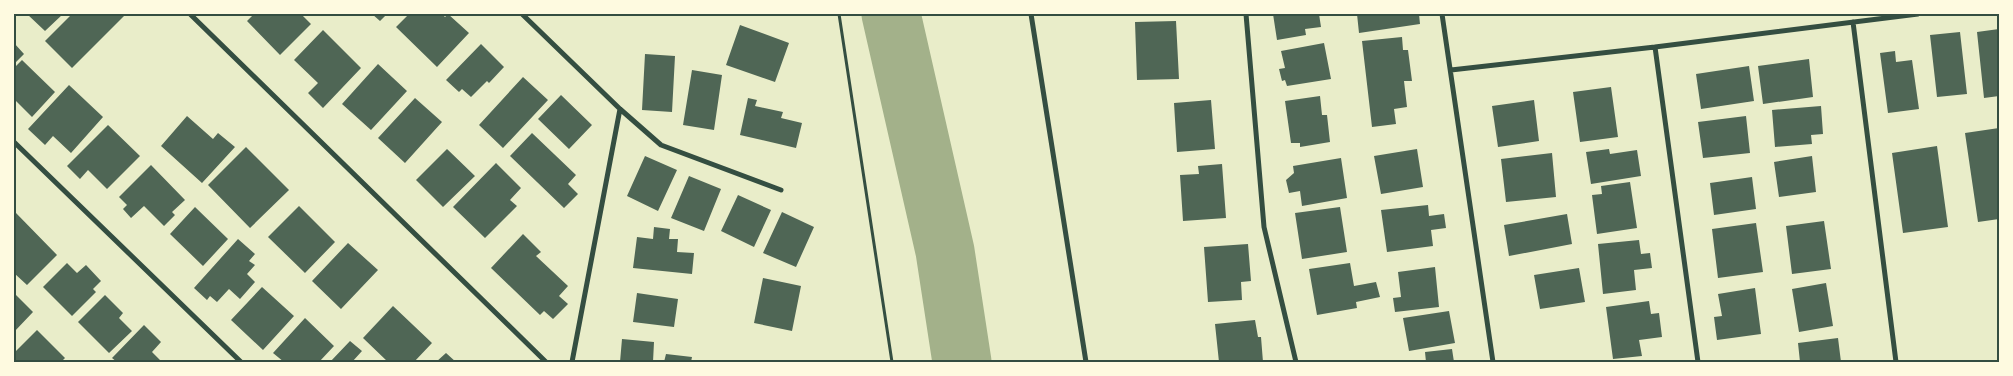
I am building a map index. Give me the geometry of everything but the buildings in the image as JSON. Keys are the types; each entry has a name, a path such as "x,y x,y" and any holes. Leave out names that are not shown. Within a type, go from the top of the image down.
{"street":[{"path":"190,14 546,362"},
{"path":"522,14 620,109 661,144 781,190"},
{"path":"1031,14 1086,362"},
{"path":"1246,14 1264,227 1296,362"},
{"path":"1442,14 1493,362"},
{"path":"1450,70 1655,47 1918,14"},
{"path":"1853,22 1896,362"},
{"path":"1655,47 1698,362"},
{"path":"572,362 620,109"},
{"path":"14,142 241,362"}],"path":[{"path":"839,14 892,362"}],"waterway":[{"path":"891,14 945,251 962,362"}]}
